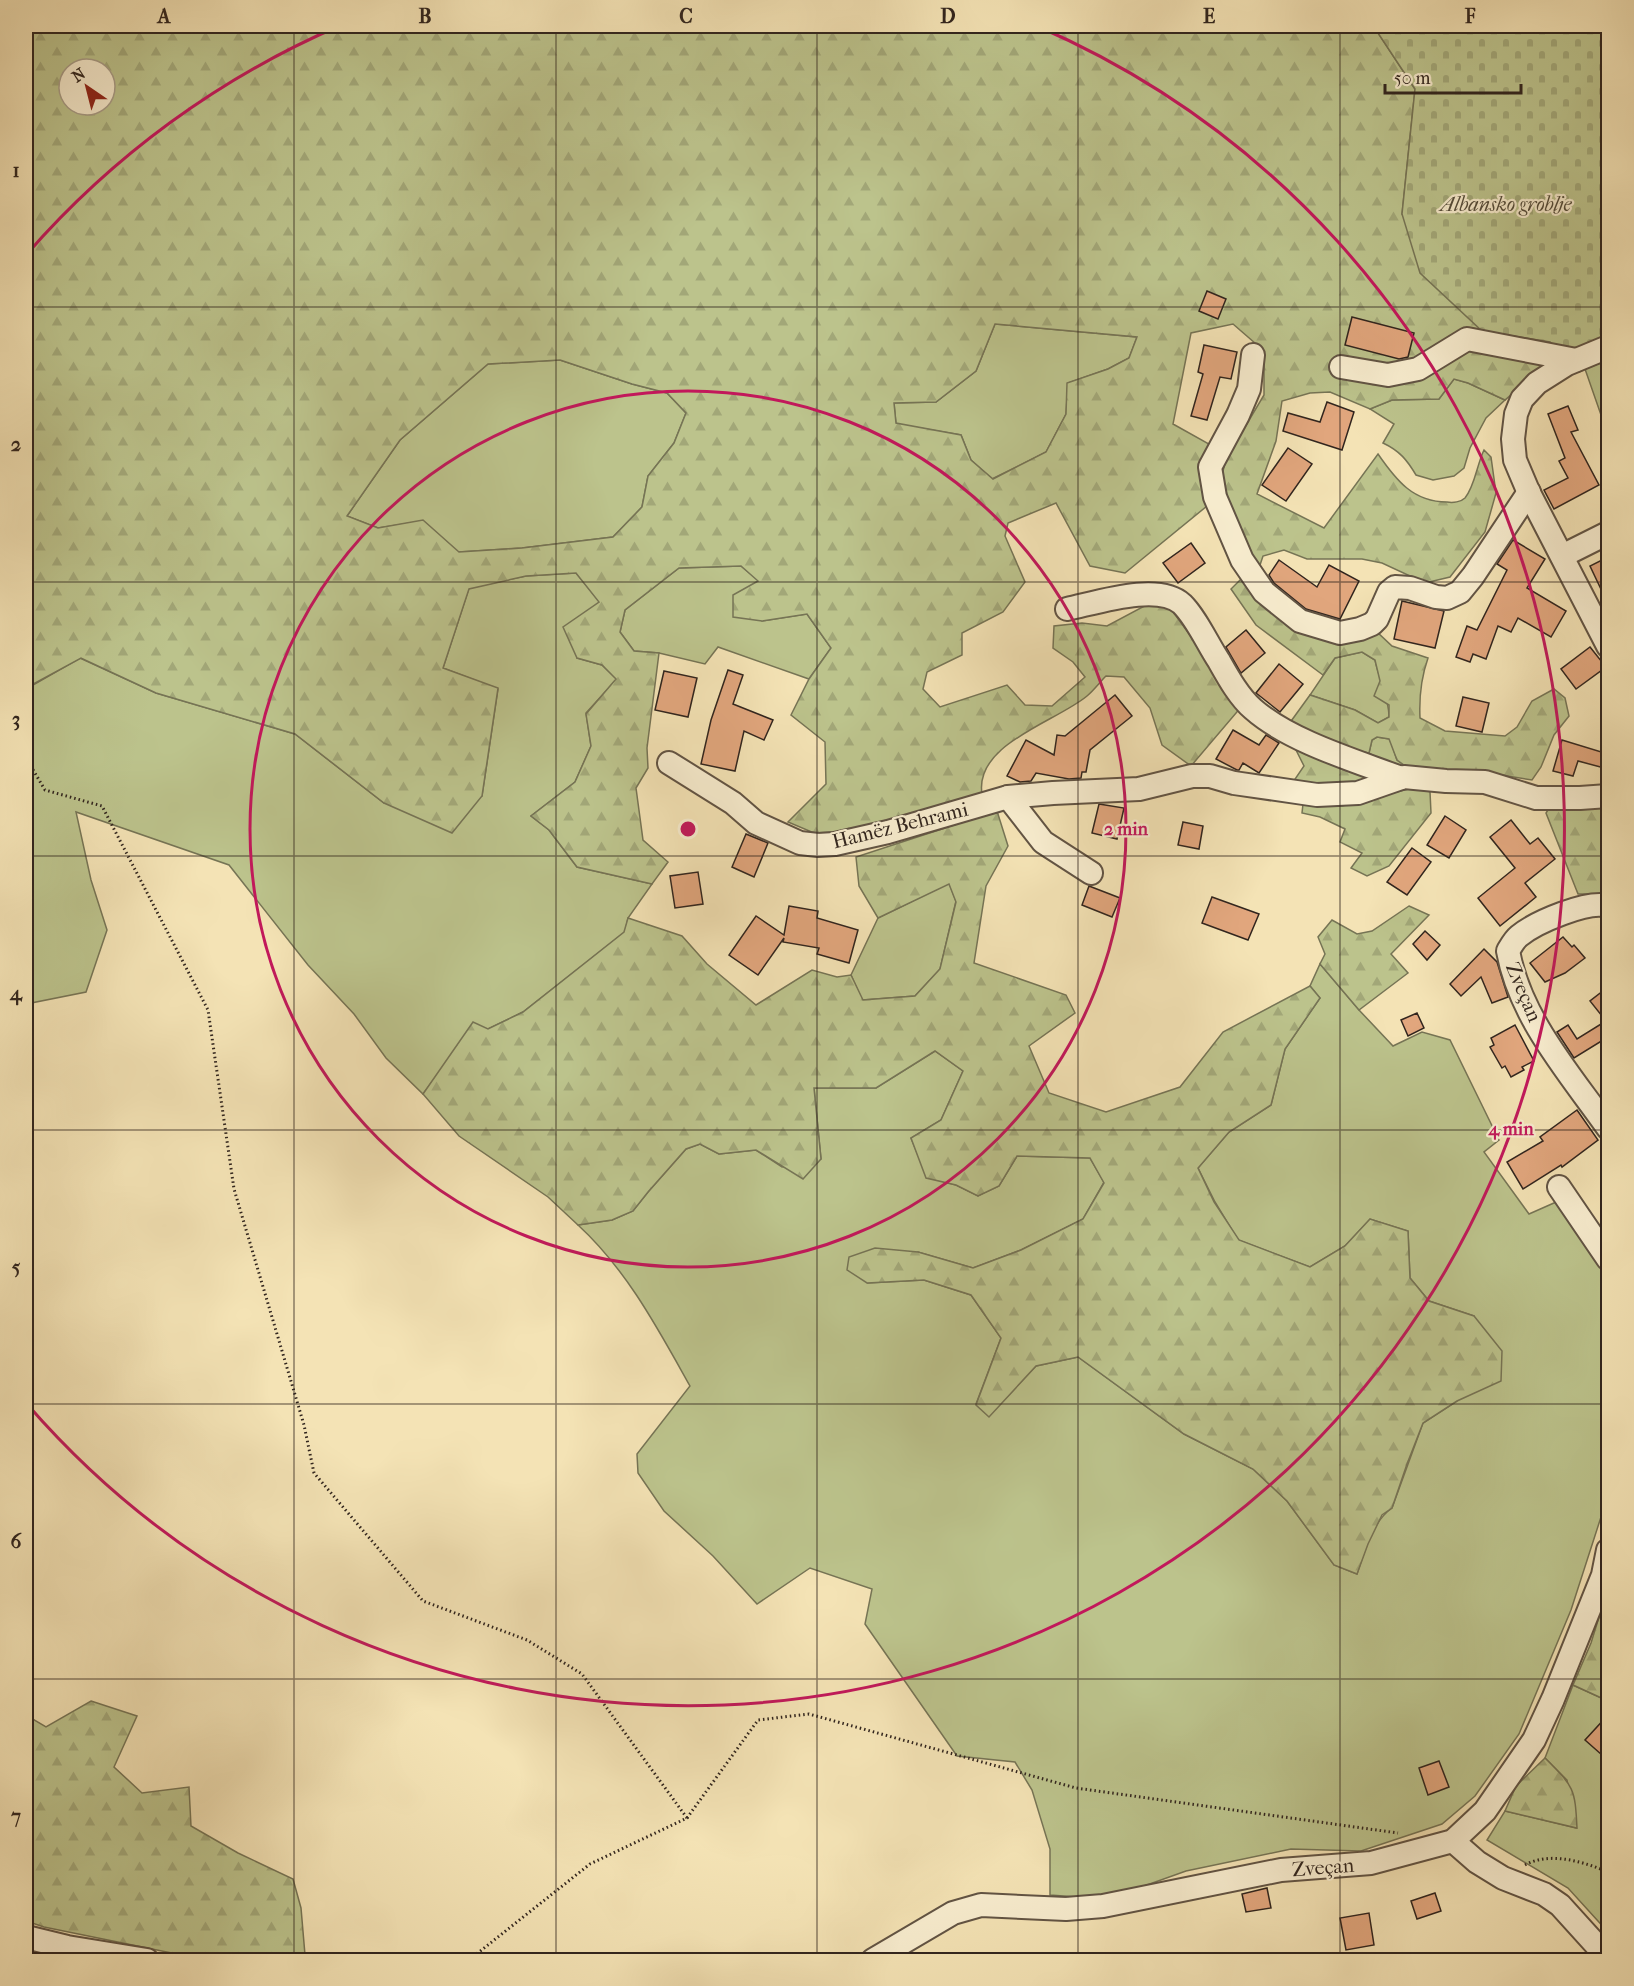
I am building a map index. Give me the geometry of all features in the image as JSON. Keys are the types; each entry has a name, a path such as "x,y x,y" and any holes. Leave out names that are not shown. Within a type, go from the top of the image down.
{"street":[{"path":"1341,366 1388,375 1418,369 1467,339 1576,360"},
{"path":"1608,347 1576,360 1537,383 1522,399 1516,414 1513,439 1515,460 1529,492 1608,646"},
{"path":"1253,355 1249,388 1238,415 1210,467 1215,497 1242,560 1264,592 1300,621 1340,633 1372,624 1377,619 1389,592 1395,587 1410,588 1436,597 1447,598 1460,592 1529,492"},
{"path":"1562,556 1608,533"},
{"name":"Hamëz Behrami","path":"1067,609 1127,596 1155,594 1169,596 1181,603 1190,613 1226,674 1252,708 1273,723 1323,749 1401,778 1485,782 1536,798 1608,796"},
{"name":"Hamëz Behrami","path":"669,763 733,803 756,823 800,843 818,845 835,844 888,832 1008,797 1139,789 1192,776 1210,776 1234,783 1317,795 1358,793 1401,778"},
{"path":"1008,797 1043,842 1091,873"},
{"name":"Zveçan","path":"1608,906 1600,903 1551,918 1520,935 1508,951 1510,963 1536,1023 1608,1128"},
{"path":"1559,1187 1608,1259"},
{"name":"Zveçan","path":"873,1960 953,1913 981,1905 1066,1908 1103,1906 1281,1870 1371,1863 1453,1841 1485,1810 1534,1740 1603,1575 1608,1550"},
{"path":"1453,1841 1477,1862 1503,1878 1544,1894 1560,1905 1608,1958"},
{"path":"26,1936 67,1947 147,1960"}],"path":[{"path":"26,758 45,790 102,806 208,1010 234,1190 304,1425 314,1473 423,1601 527,1641 582,1674 687,1818"},
{"path":"469,1960 590,1864 687,1818 758,1720 809,1714 1076,1788 1406,1834"},
{"path":"1503,1878 1534,1860 1554,1858 1608,1872"}],"green space":[{"path":"26,26 1377,26 1378,33 1415,89 1402,214 1482,331 1550,342 1560,352 1505,400 1454,379 1439,399 1392,400 1370,409 1330,392 1310,393 1282,401 1276,441 1257,494 1324,528 1378,454 1399,481 1415,494 1435,501 1452,502 1463,499 1468,493 1484,450 1491,457 1496,493 1485,532 1450,577 1425,583 1382,563 1362,559 1307,559 1284,550 1263,556 1258,571 1228,499 1222,475 1226,459 1264,395 1264,357 1256,344 1233,324 1191,333 1173,424 1209,444 1200,474 1207,506 1125,573 1090,566 1056,503 1008,523 1005,536 1025,582 1003,612 962,633 962,655 927,672 923,689 940,707 1007,685 1025,705 1052,706 1085,677 1073,662 1053,648 1054,626 1082,623 1107,626 1150,603 1168,605 1242,706 1191,766 1162,745 1150,708 1124,677 1106,676 1087,696 1073,706 1020,736 1004,748 991,761 983,777 982,794 854,831 814,833 788,822 826,784 825,742 791,715 809,679 831,648 807,614 762,621 733,617 733,595 758,581 741,566 679,568 625,610 620,632 634,651 659,653 647,748 648,768 636,788 643,840 668,862 652,884 577,867 549,830 531,816 575,782 591,746 586,714 616,679 602,665 577,658 563,627 599,602 576,573 526,576 469,589 443,668 498,688 482,796 452,833 384,803 295,734 156,693 81,658 26,688","holes":["995,324 1137,337 1129,358 1108,369 1067,383 1066,414 1046,452 993,479 971,460 961,435 896,423 894,403 936,402 976,371","560,360 667,393 686,413 674,443 648,476 642,507 613,537 522,548 459,552 423,520 378,528 347,516 400,440 488,364"]},
{"name":"Albansko groblje","path":"1377,26 1608,26 1608,341 1560,352 1550,342 1482,331 1420,273 1402,214 1415,89 1378,33"},
{"path":"995,324 1137,337 1129,358 1108,369 1068,383 1066,414 1046,452 992,479 971,460 961,435 896,424 894,403 936,402 976,371"},
{"path":"560,360 667,393 686,413 674,443 648,476 642,507 613,537 522,548 458,552 423,521 378,528 347,516 400,440 488,364"},
{"path":"1608,360 1608,435 1585,369"},
{"path":"1454,379 1505,400 1486,418 1470,448 1464,468 1454,476 1433,480 1416,475 1402,456 1383,443 1394,424 1370,409 1392,400 1439,399"},
{"path":"741,566 759,581 762,621 807,614 831,648 809,679 718,647 705,664 659,653 634,651 620,632 625,610 679,568"},
{"path":"576,573 600,602 577,658 602,665 617,679 586,713 591,746 575,782 531,816 549,830 577,867 652,884 628,918 625,932 523,1012 488,1029 441,1070 423,1094 386,1058 354,1014 308,965 229,865 76,812 91,880 107,930 86,992 26,1004 26,689 80,658 156,693 295,734 384,803 482,796 498,689 443,668 469,588 526,576"},
{"path":"1243,577 1265,603 1377,632 1392,646 1428,658 1421,688 1420,718 1445,731 1505,736 1517,727 1532,701 1554,689 1565,698 1569,716 1554,735 1541,767 1532,780 1471,770 1444,772 1408,768 1397,760 1389,739 1377,737 1372,740 1369,753 1358,751 1289,724 1310,695 1355,710 1378,723 1389,717 1389,705 1374,696 1380,681 1375,660 1362,652 1335,658 1323,675 1256,625 1231,589"},
{"path":"1362,652 1375,660 1387,703 1389,717 1378,723 1355,710 1310,695 1335,658"},
{"path":"1377,737 1390,739 1397,760 1408,768 1391,767 1369,753 1372,740"},
{"path":"1307,747 1371,777 1350,786 1291,785 1304,766 1296,750"},
{"path":"1420,786 1430,792 1431,813 1389,866 1367,876 1351,868 1362,853 1340,842 1345,829 1320,817 1302,813 1303,804 1342,806"},
{"path":"1551,805 1608,807 1608,896 1578,894 1546,813"},
{"path":"997,811 1008,846 986,886 974,963 1066,995 1075,1013 1029,1046 1049,1093 1106,1112 1180,1087 1223,1032 1310,986 1320,998 1285,1049 1271,1105 1229,1132 1198,1168 1214,1202 1239,1240 1310,1267 1345,1246 1370,1219 1408,1231 1410,1278 1429,1301 1474,1316 1502,1351 1501,1381 1457,1401 1423,1423 1392,1508 1382,1515 1357,1574 1334,1565 1287,1501 1253,1469 1184,1434 1078,1357 1036,1366 989,1417 976,1405 1001,1338 971,1295 924,1280 867,1283 847,1270 849,1257 875,1248 918,1252 973,1268 1021,1250 1083,1219 1104,1183 1090,1158 1017,1156 999,1186 978,1196 956,1185 926,1178 911,1138 941,1120 963,1071 935,1051 876,1088 814,1088 821,1159 803,1179 756,1150 719,1154 700,1144 686,1149 633,1211 612,1220 578,1225 548,1197 459,1136 423,1094 473,1022 488,1029 523,1012 624,932 628,918 682,936 707,964 756,1005 812,970 837,977 851,975 863,1000 915,996 940,969 956,902 949,884 878,918 859,886 856,857"},
{"path":"949,883 956,901 940,969 915,996 862,1000 851,975 878,918"},
{"path":"1409,906 1429,915 1391,954 1408,973 1359,1010 1320,964 1325,954 1318,937 1332,920 1357,934 1372,931"},
{"path":"1320,964 1393,1046 1422,1032 1450,1040 1499,1140 1484,1152 1529,1214 1563,1199 1608,1258 1608,1360 1601,1517 1571,1610 1519,1734 1475,1796 1442,1824 1361,1851 1291,1849 1186,1871 1119,1895 1077,1897 1050,1895 1050,1849 1032,1790 1015,1762 957,1756 865,1624 872,1589 810,1568 757,1604 713,1556 664,1511 638,1473 637,1454 690,1386 627,1281 596,1242 578,1225 612,1220 633,1211 686,1149 700,1144 719,1154 756,1150 782,1167 821,1159 814,1088 876,1088 935,1051 963,1071 941,1120 911,1138 927,1177 956,1185 978,1196 999,1186 1017,1156 1090,1158 1104,1182 1083,1219 1021,1250 973,1268 918,1252 867,1283 924,1280 971,1295 1001,1338 976,1404 989,1416 1036,1366 1078,1357 1184,1434 1253,1469 1287,1501 1334,1565 1357,1574 1374,1529 1392,1508 1423,1423 1457,1401 1474,1316 1429,1301 1410,1278 1408,1231 1370,1219 1345,1246 1310,1267 1238,1240 1198,1168 1229,1132 1271,1105 1285,1049 1320,998 1310,986"},
{"path":"1600,1614 1608,1615 1608,1701 1573,1685 1591,1643"},
{"path":"1573,1685 1608,1701 1608,1932 1568,1888 1487,1840 1505,1811 1576,1828 1567,1780 1545,1758"},
{"path":"91,1701 137,1716 114,1767 142,1793 189,1787 191,1826 238,1853 293,1879 301,1908 304,1960 206,1960 44,1927 26,1921 26,1715 46,1727"},
{"path":"1545,1758 1571,1789 1574,1796 1577,1828 1505,1811 1516,1786"}],"building":[{"path":"1207,291 1226,299 1218,319 1199,311"},
{"path":"1352,317 1414,333 1408,357 1399,359 1345,345"},
{"path":"1204,345 1237,352 1231,379 1220,377 1207,420 1191,416 1203,374 1198,372"},
{"path":"1327,402 1354,412 1342,450 1283,431 1288,413 1320,422"},
{"path":"1568,406 1578,430 1571,432 1599,485 1554,509 1544,490 1568,478 1559,461 1565,458 1548,414"},
{"path":"1288,448 1312,464 1286,501 1262,485"},
{"path":"1513,540 1545,559 1527,588 1566,611 1551,637 1518,618 1511,632 1498,626 1486,659 1473,654 1470,662 1456,657 1467,626 1477,630 1507,570 1497,564"},
{"path":"1191,543 1205,563 1178,583 1163,563"},
{"path":"1608,557 1608,604 1590,566"},
{"path":"1279,560 1317,587 1329,565 1359,581 1340,619 1306,609 1274,583 1269,575"},
{"path":"1402,601 1444,611 1435,648 1394,639"},
{"path":"1246,630 1265,653 1241,673 1226,647"},
{"path":"1590,647 1606,667 1576,689 1561,669"},
{"path":"1279,664 1303,684 1280,712 1256,693"},
{"path":"728,670 743,675 733,704 773,720 764,740 744,731 735,771 701,764 711,720"},
{"path":"664,671 697,678 688,717 655,710"},
{"path":"1115,695 1132,716 1090,750 1086,772 1082,772 1081,778 1069,779 1036,773 1031,781 1020,782 1007,776 1026,740 1054,755 1057,735 1065,736"},
{"path":"1463,697 1489,703 1482,732 1456,726"},
{"path":"1233,730 1259,745 1266,735 1279,743 1259,773 1243,763 1237,770 1216,759"},
{"path":"1562,740 1608,754 1608,769 1578,761 1573,776 1553,771"},
{"path":"1099,804 1124,808 1117,839 1092,833"},
{"path":"1445,816 1466,830 1449,858 1427,845"},
{"path":"1511,820 1530,844 1538,838 1555,859 1525,883 1536,897 1500,926 1478,898 1515,868 1490,837"},
{"path":"1183,822 1203,826 1199,849 1178,845"},
{"path":"746,834 768,843 754,877 732,867"},
{"path":"1412,848 1431,862 1407,895 1387,882"},
{"path":"698,872 703,904 675,908 670,876"},
{"path":"1089,886 1120,898 1112,917 1082,905"},
{"path":"1212,897 1259,914 1248,940 1202,923"},
{"path":"789,906 818,911 817,918 858,930 849,963 817,954 819,948 783,942 784,938 758,975 729,955 756,916 784,935"},
{"path":"1425,931 1440,945 1427,960 1413,944"},
{"path":"1563,937 1572,947 1574,945 1585,958 1565,973 1545,982 1530,963"},
{"path":"1484,949 1497,962 1508,997 1492,1003 1481,977 1461,996 1450,984"},
{"path":"1608,987 1608,1037 1574,1058 1557,1032 1568,1025 1577,1039 1606,1021 1590,1001"},
{"path":"1417,1013 1424,1028 1408,1036 1401,1020"},
{"path":"1515,1025 1534,1061 1522,1067 1524,1070 1511,1077 1505,1066 1502,1068 1490,1047 1494,1045 1491,1038"},
{"path":"1577,1110 1598,1140 1562,1167 1561,1165 1523,1189 1507,1162 1543,1141 1540,1137"},
{"path":"1608,1715 1608,1748 1602,1755 1585,1740"},
{"path":"1439,1761 1449,1787 1428,1795 1419,1768"},
{"path":"1267,1888 1271,1908 1246,1912 1242,1894"},
{"path":"1435,1893 1441,1911 1417,1919 1411,1901"},
{"path":"1369,1913 1374,1945 1346,1950 1340,1918"}]}
